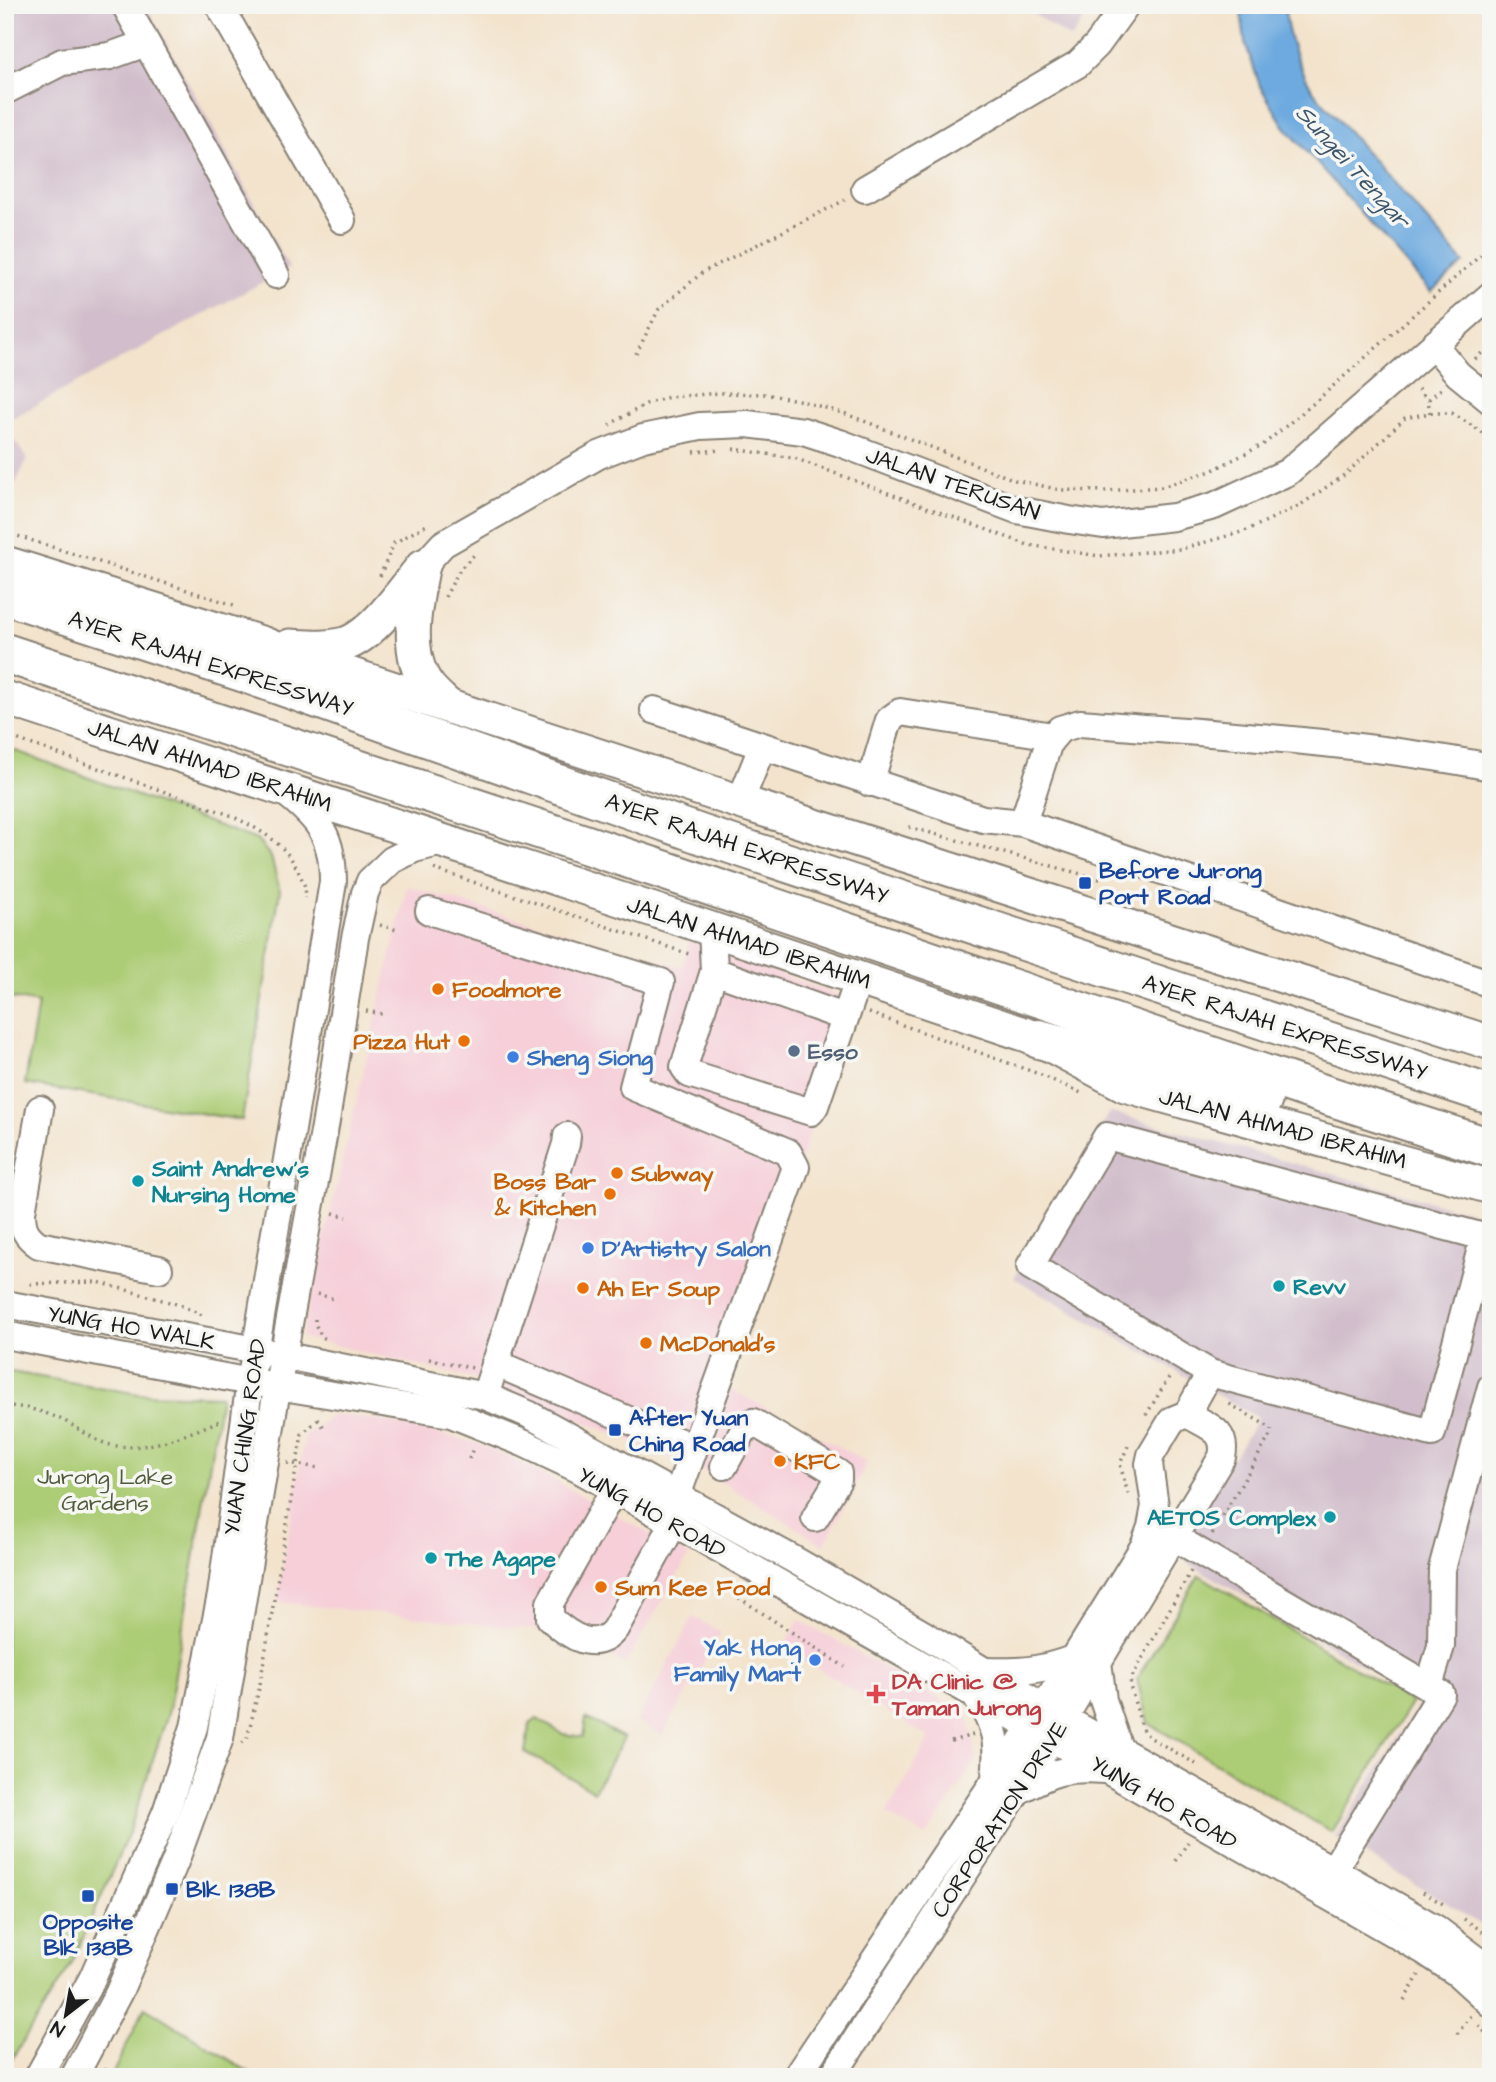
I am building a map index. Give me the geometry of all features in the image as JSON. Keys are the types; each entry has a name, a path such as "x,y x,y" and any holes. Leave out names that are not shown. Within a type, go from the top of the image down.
{"highway":[{"name":"AYER RAJAH EXPRESSWAY","path":"5,595 245,673 700,834 1491,1095"},
{"name":"AYER RAJAH EXPRESSWAY","path":"5,653 1491,1148"},
{"path":"1039,1039 1326,1113 1356,1105"}],"main road":[{"path":"5,562 264,644 740,803 1491,1042"},
{"path":"264,644 317,648 347,643 368,631 423,566"},
{"path":"423,566 415,605 416,663 428,686 448,706"},
{"name":"JALAN AHMAD IBRAHIM","path":"5,698 279,787 434,855 712,929 850,1000 1039,1039 1125,1084 1491,1187"}],"street":[{"path":"125,5 276,275"},
{"path":"219,5 342,220"},
{"path":"865,189 1078,64 1097,45 1126,5"},
{"path":"5,91 62,62 110,56 146,43"},
{"name":"JALAN TERUSAN","path":"423,566 443,544 599,455 643,438 699,426 747,424 803,431 1017,510 1069,520 1102,525 1174,517 1214,506 1288,472 1491,295"},
{"path":"1434,345 1458,374 1491,401"},
{"path":"653,709 983,819 1023,823 1491,984"},
{"path":"870,783 889,720 900,712 1054,736"},
{"path":"1023,823 1046,748 1054,736 1067,726 1080,723 1298,740 1433,756 1491,767"},
{"path":"740,803 762,747"},
{"name":"YUAN CHING ROAD","path":"47,2073 104,1954 166,1812 194,1727 221,1595 250,1381 333,882 333,857 322,829 310,811 279,787"},
{"name":"YUAN CHING ROAD","path":"74,2077 124,1980 175,1862 220,1738 278,1386 365,893 370,881 391,860 414,849 434,855"},
{"path":"429,911 662,982 633,1087 788,1152 796,1167 677,1496 674,1523 608,1638 598,1643 589,1642 561,1628 551,1618 550,1603 614,1490"},
{"path":"712,929 714,967 684,1067 689,1073 810,1112 815,1106 850,1000 714,967"},
{"path":"40,1109 17,1175 22,1223 27,1237 39,1245 159,1269"},
{"path":"567,1136 491,1377 694,1448"},
{"path":"1107,1136 1484,1237 1432,1433 1206,1380 1030,1266 1107,1136"},
{"name":"YUNG HO WALK","path":"12,1294 256,1350"},
{"name":"YUNG HO WALK","path":"5,1335 250,1381"},
{"name":"YUNG HO ROAD","path":"256,1350 491,1377 528,1414 791,1558 979,1683"},
{"path":"1187,1414 1206,1380"},
{"name":"YUNG HO ROAD","path":"250,1381 451,1414 578,1469 674,1523 979,1683 1114,1760 1457,1973 1481,2009"},
{"path":"1429,1686 1441,1646 1442,1569 1491,1387"},
{"name":"CORPORATION DRIVE","path":"832,2077 1006,1786 1086,1660 1174,1537 1222,1458 1225,1445 1220,1434 1187,1414 1172,1420 1151,1455 1149,1464 1155,1506 1152,1527 1086,1660"},
{"path":"724,1466 748,1424 753,1422 838,1473 838,1480 815,1518"},
{"path":"1174,1537 1441,1694 1333,1870"},
{"path":"1086,1660 1103,1700 1114,1760 1060,1770 1006,1786 996,1736 979,1683 1086,1660"},
{"name":"YUNG HO ROAD","path":"1114,1760 1333,1870 1435,1928 1491,1970"},
{"name":"CORPORATION DRIVE","path":"796,2077 1006,1786"}],"path":[{"path":"636,354 659,309 703,272 865,189"},
{"path":"598,431 646,404 669,397 721,393 764,394 798,400 846,414 1015,480 1049,488 1106,491 1161,487 1211,471 1264,444 1491,246"},
{"path":"374,587 394,543 430,523"},
{"path":"5,532 238,606"},
{"path":"5,735 230,815 257,828"},
{"path":"434,855 434,869 714,967"},
{"path":"378,924 397,930"},
{"path":"850,1000 1039,1074 1089,1097"},
{"path":"362,1023 364,1010 382,1014"},
{"path":"335,1201 333,1213 348,1217"},
{"path":"12,1294 97,1282 180,1305 203,1316"},
{"path":"316,1304 317,1294 337,1300"},
{"path":"315,1314 315,1324 322,1337 333,1341"},
{"path":"421,1358 491,1377"},
{"path":"1145,1416 1170,1374 1176,1373 1206,1380 1271,1428 1272,1434 1201,1553 1131,1679 1130,1686 1143,1731 1150,1738 1196,1764"},
{"path":"5,1406 17,1406 59,1418 108,1444 144,1447 185,1435 234,1415"},
{"path":"275,1591 302,1434 318,1419 325,1429"},
{"path":"1130,1501 1120,1464 1133,1438"},
{"path":"469,1459 471,1452"},
{"path":"305,1466 319,1468"},
{"path":"727,1590 845,1667"},
{"path":"951,1741 982,1733"},
{"path":"1176,1861 1191,1837"},
{"path":"1415,1888 1449,1908"},
{"path":"1459,1916 1491,1937"},
{"path":"1404,2000 1420,1973"},
{"path":"1457,2034 1481,2009 1491,2040"}],"shaded area":[{"path":"5,5 146,5 289,268 5,422"},
{"path":"1020,5 1093,5 1071,39"},
{"path":"5,426 27,459 16,483 5,487"},
{"path":"407,886 682,967 690,941 859,1003 808,1138 725,1386 867,1462 824,1545 697,1467 479,1380 301,1337"},
{"path":"1109,1112 1491,1218 1491,1932 1335,1837 1421,1700 1173,1554 1258,1418 1014,1278"},
{"path":"335,1414 401,1424 477,1443 543,1474 689,1556 625,1664 594,1647 537,1630 277,1602 305,1435"},
{"path":"693,1617 721,1632 662,1735 637,1721"},
{"path":"799,1620 968,1715 976,1761 926,1837 886,1814 930,1738 784,1648"}],"green space":[{"path":"5,747 257,840 271,857 280,891 242,1120 25,1084 38,1003 5,997"},
{"name":"Jurong Lake Gardens","path":"5,1371 139,1394 221,1396 169,1710 130,1830 72,1963 5,2070"},
{"path":"1199,1575 1412,1702 1332,1832 1148,1723 1137,1679"},
{"path":"586,1718 624,1738 594,1791 525,1752 530,1724 537,1719 563,1734 583,1737"},
{"path":"145,2007 257,2077 111,2077"}],"water":[{"name":"Sungei Tengar","path":"1240,5 1285,5 1294,50 1313,91 1464,263 1431,292 1284,126 1260,86 1245,42"}],"place":[{"name":"Before Jurong Port Road","path":"1085,883"},
{"name":"Foodmore","path":"438,989"},
{"name":"Pizza Hut","path":"464,1041"},
{"name":"Esso","path":"794,1051"},
{"name":"Sheng Siong","path":"513,1057"},
{"name":"Subway","path":"617,1173"},
{"name":"Saint Andrew's Nursing Home","path":"138,1181"},
{"name":"Boss Bar & Kitchen","path":"610,1194"},
{"name":"D'Artistry Salon","path":"588,1248"},
{"name":"Revv","path":"1279,1286"},
{"name":"Ah Er Soup","path":"583,1288"},
{"name":"McDonald's","path":"646,1343"},
{"name":"After Yuan Ching Road","path":"615,1430"},
{"name":"KFC","path":"780,1461"},
{"name":"AETOS Complex","path":"1330,1517"},
{"name":"The Agape","path":"431,1558"},
{"name":"Sum Kee Food","path":"601,1587"},
{"name":"Yak Hong Family Mart","path":"815,1660"},
{"name":"DA Clinic @ Taman Jurong","path":"876,1694"},
{"name":"Blk 138B","path":"172,1889"},
{"name":"Opposite Blk 138B","path":"88,1896"}]}
